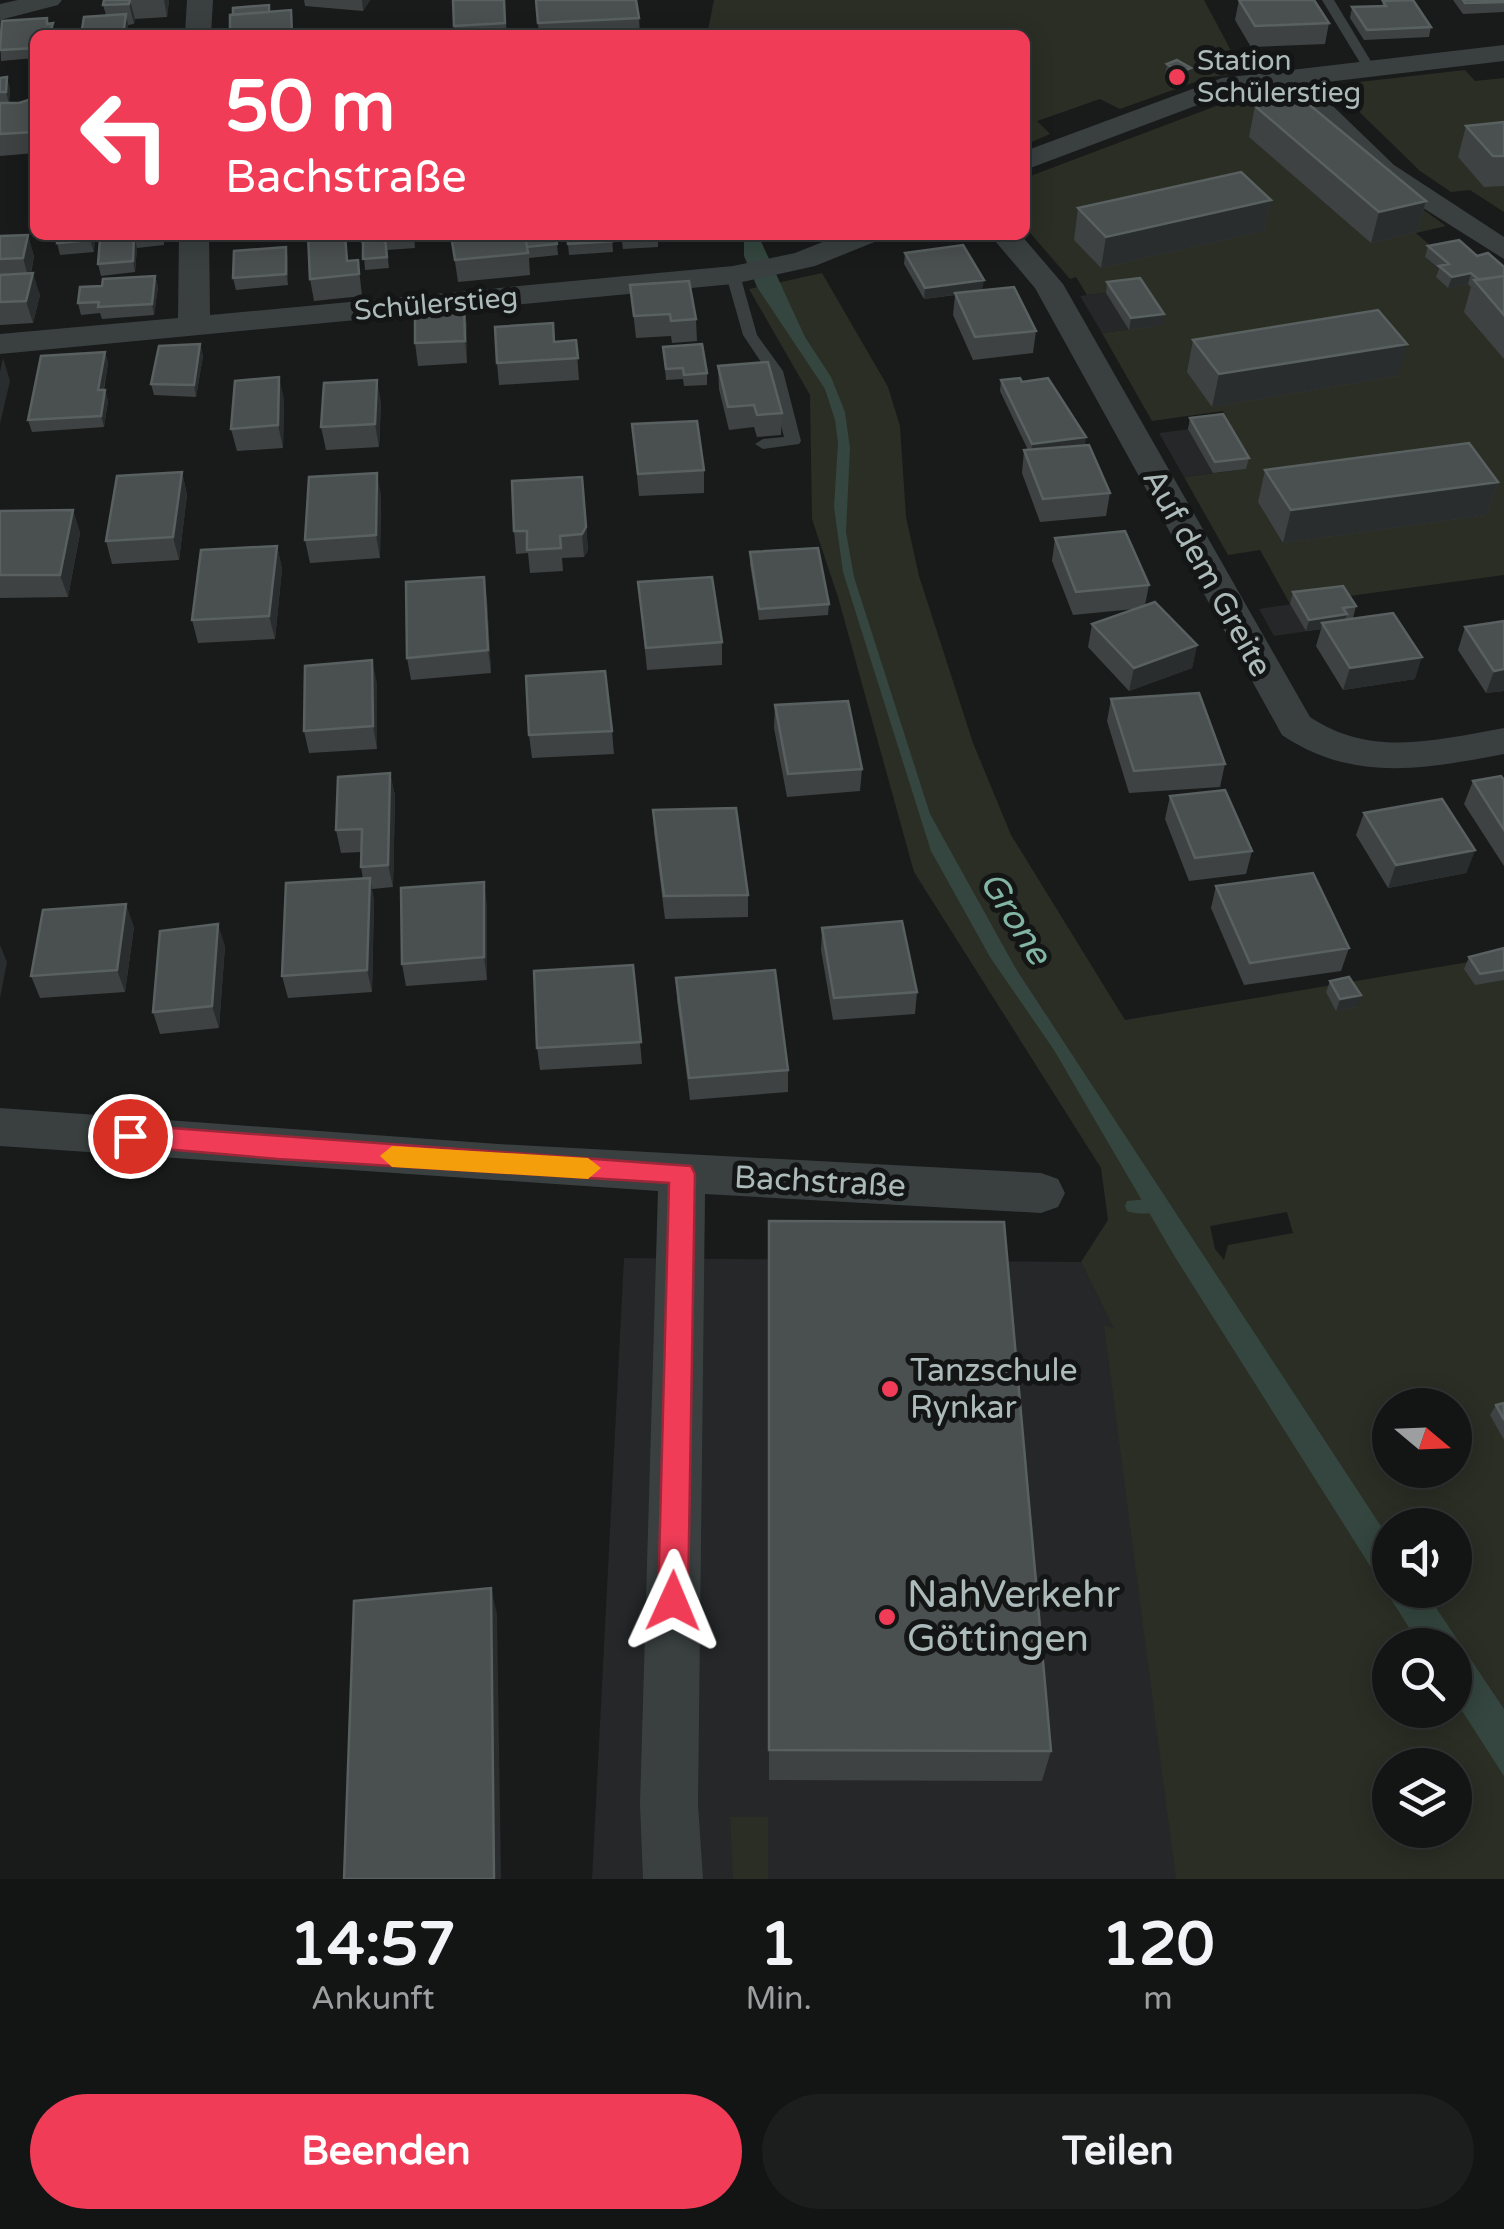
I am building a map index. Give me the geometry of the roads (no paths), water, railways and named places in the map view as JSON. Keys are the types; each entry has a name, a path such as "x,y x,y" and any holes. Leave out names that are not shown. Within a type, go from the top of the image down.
{"street":[{"path":"0,12 49,0"},
{"path":"198,30 200,0"},
{"path":"1030,160 1222,86 1504,52"},
{"path":"1288,77 1384,171 1420,199 1504,250"},
{"path":"194,240 194,325"},
{"name":"Schülerstieg","path":"0,344 739,274 785,265 852,240"},
{"name":"Auf dem Greite","path":"1009,240 1048,284 1296,726 1329,748 1376,759 1504,742"},
{"name":"Bachstraße","path":"0,1127 682,1174 1041,1193"},
{"path":"672,1879 669,1804 682,1174"}],"lane":[{"path":"1328,0 1369,68"},
{"path":"739,274 750,334 775,371 793,441 763,444"}],"waterway":[{"path":"1133,1206 1160,1205"}],"place":[{"name":"Station Schülerstieg","path":"1177,77"},
{"name":"Tanzschule Rynkar","path":"890,1389"},
{"name":"NahVerkehr Göttingen","path":"887,1617"}],"water label":[{"name":"Grone","path":"1015,918"}]}
